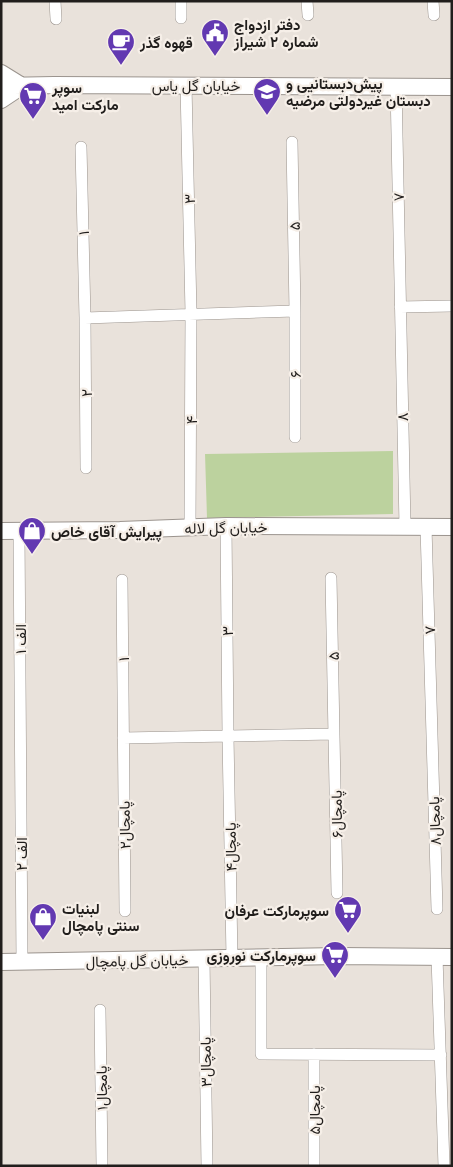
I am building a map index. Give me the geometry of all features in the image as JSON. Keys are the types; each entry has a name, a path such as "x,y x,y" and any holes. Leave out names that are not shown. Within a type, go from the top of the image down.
{"street":[{"path":"55,1 56,19"},
{"path":"181,1 181,18"},
{"path":"308,1 308,15"},
{"path":"433,1 434,15"},
{"path":"1,73 22,86 1,100"},
{"name":"خیابان گل یاس","path":"1,86 54,84 452,87"},
{"name":"۳","path":"186,85 192,313"},
{"name":"۷","path":"396,86 400,307"},
{"name":"۵","path":"292,142 295,311"},
{"name":"۱","path":"81,147 85,318"},
{"path":"400,307 452,306"},
{"name":"۸","path":"400,307 405,526"},
{"path":"85,318 295,311"},
{"name":"۶","path":"295,311 295,437"},
{"name":"۴","path":"190,528 192,313"},
{"name":"۲","path":"85,318 86,468"},
{"name":"۳","path":"226,526 228,736"},
{"name":"خیابان گل لاله","path":"1,531 226,526 452,527"},
{"name":"۷","path":"426,527 432,732"},
{"name":"۱ الف","path":"19,532 20,747"},
{"name":"۵","path":"331,578 334,734"},
{"name":"۱","path":"122,580 123,738"},
{"name":"پامچال۸","path":"432,732 437,909"},
{"path":"123,738 334,734"},
{"name":"پامچال۶","path":"334,734 338,894"},
{"name":"پامچال۴","path":"228,736 232,958"},
{"name":"پامچال۲","path":"123,738 126,912"},
{"name":"۲ الف","path":"20,747 22,962"},
{"name":"خیابان گل پامچال","path":"1,962 339,956 444,957"},
{"path":"261,957 261,1054 441,1055"},
{"path":"444,957 441,1055 444,1166"},
{"name":"پامچال۳","path":"204,958 207,1166"},
{"name":"پامچال۱","path":"100,1010 102,1166"},
{"name":"پامچال۵","path":"314,1054 314,1166"}],"green space":[{"path":"393,451 393,514 207,518 205,454"}],"place":[{"name":"دفتر ازدواج شماره ۲ شیراز","path":"215,57"},
{"name":"قهوه گذر","path":"121,66"},
{"name":"پیش‌دبستانیی و دبستان غیردولتی مرضیه","path":"267,116"},
{"name":"سوپر مارکت امید","path":"33,120"},
{"name":"پیرایش آقای خاص","path":"32,555"},
{"name":"سوپرمارکت عرفان","path":"348,934"},
{"name":"لبنیات سنتی پامچال","path":"43,941"},
{"name":"سوپرمارکت نوروزی","path":"335,979"}]}
